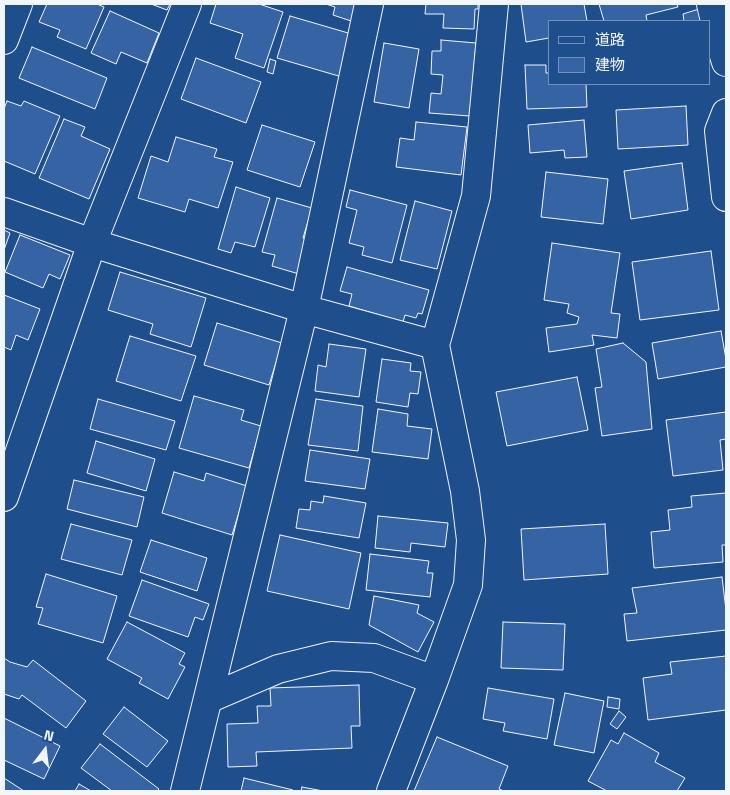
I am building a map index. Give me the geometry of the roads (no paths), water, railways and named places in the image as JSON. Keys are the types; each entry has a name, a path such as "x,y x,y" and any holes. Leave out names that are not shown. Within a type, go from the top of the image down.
{"street":[{"path":"4,40 18,4"},
{"path":"4,497 92,243 187,4"},
{"path":"185,791 304,310 369,4"},
{"path":"391,791 468,585 471,540 464,491 435,345 476,196 494,4"},
{"path":"711,4 726,62"},
{"path":"726,113 719,131 726,197"},
{"path":"4,212 92,243 304,310 435,345"},
{"path":"208,699 278,669 331,656 374,658 434,680"}]}
